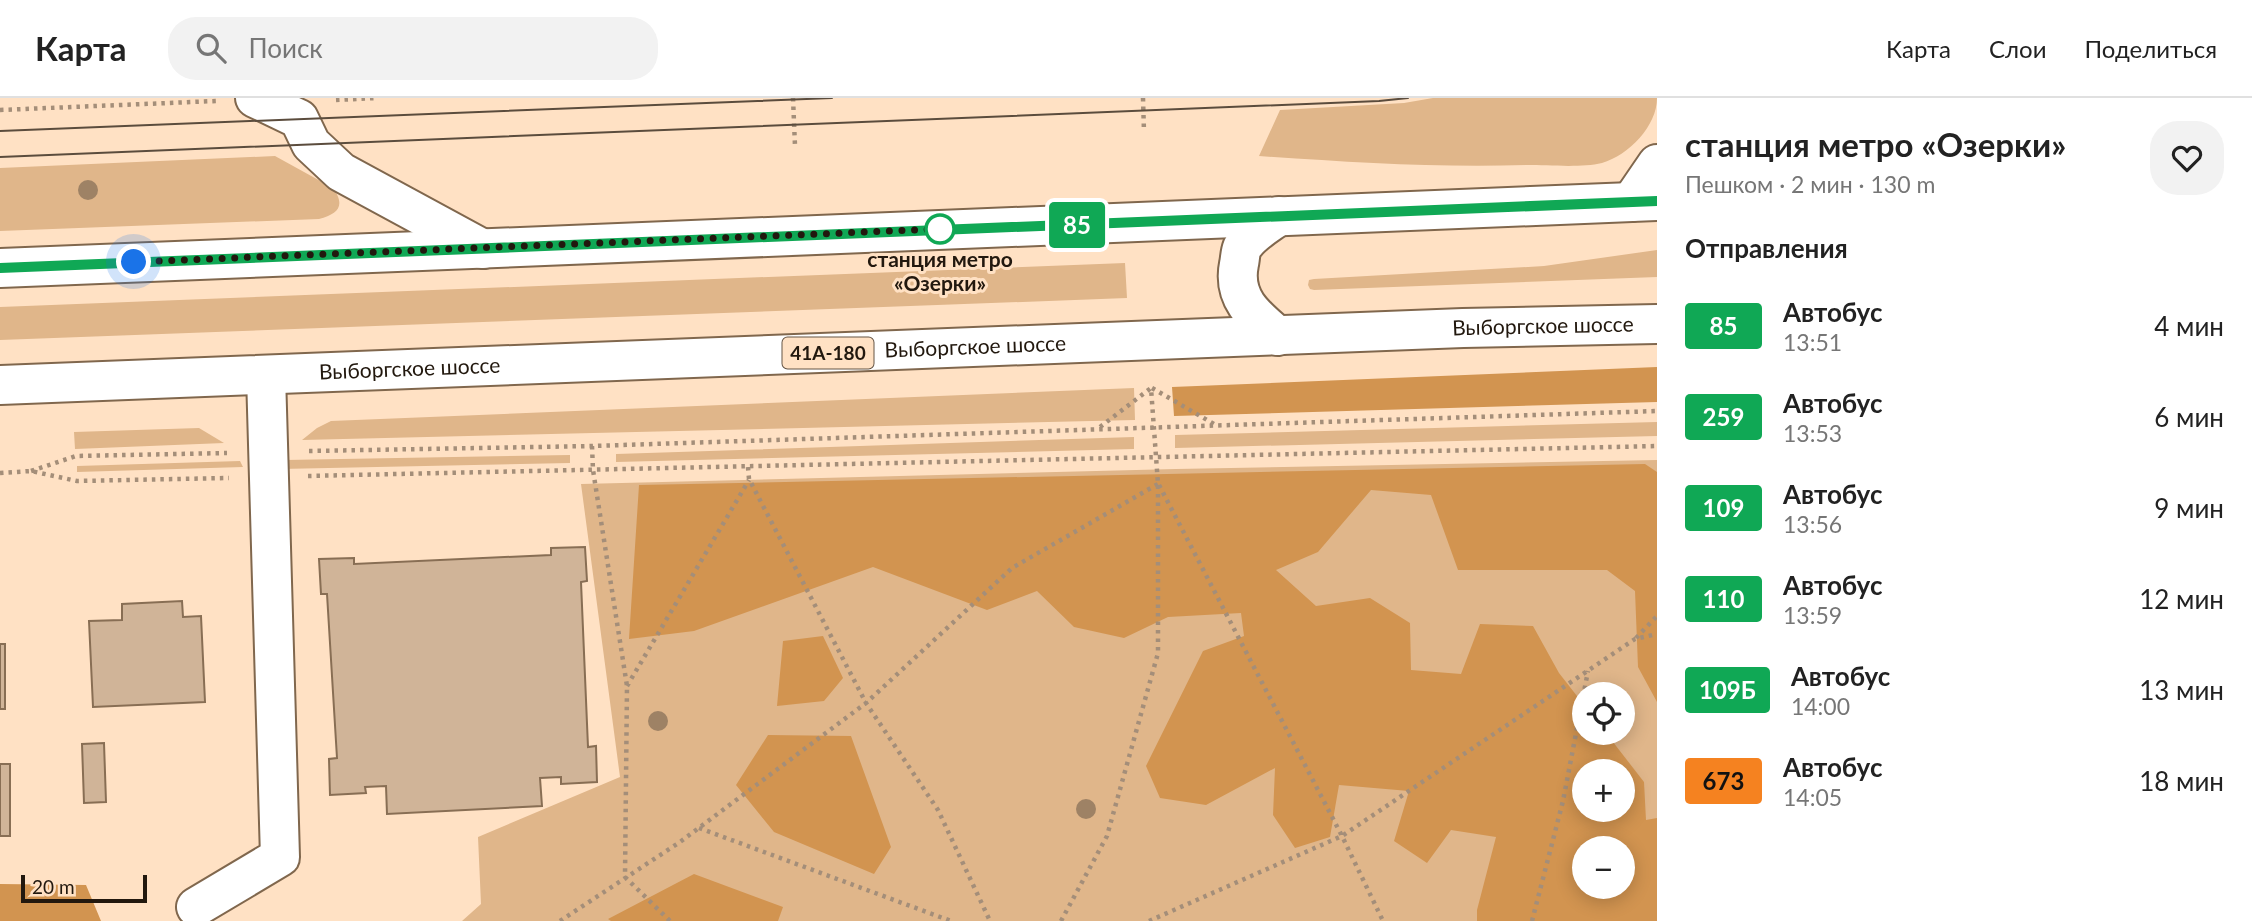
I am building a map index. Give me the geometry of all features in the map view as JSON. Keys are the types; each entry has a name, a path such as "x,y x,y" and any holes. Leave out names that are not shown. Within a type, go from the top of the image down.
{"main road":[{"path":"279,103 312,144 341,172 483,249"},
{"path":"0,268 1644,201 1657,164"},
{"path":"1278,336 1256,318 1242,300 1237,277 1242,248 1256,232 1279,216"},
{"name":"Выборгское шоссе","path":"0,385 1657,324"},
{"path":"196,906 280,858 266,375"}],"path":[{"path":"0,110 377,98"},
{"path":"793,98 795,146"},
{"path":"1143,98 1144,132"},
{"path":"1151,388 1215,425"},
{"path":"1061,921 1107,836 1158,653 1158,484 1151,388"},
{"path":"1098,428 1151,388"},
{"path":"31,471 77,481 268,464 593,446 1657,411"},
{"path":"593,446 593,470 627,686 625,877 670,921"},
{"path":"0,473 31,471 76,456 268,464 593,470 1657,446"},
{"path":"748,467 749,480 866,703 938,810 990,921"},
{"path":"627,686 749,480"},
{"path":"560,921 698,828 866,703 1012,568 1158,484"},
{"path":"1158,484 1342,836 1383,921"},
{"path":"1149,921 1342,836 1635,639 1657,616"},
{"path":"1635,639 1657,634"},
{"path":"1532,921 1563,801 1588,671"},
{"path":"698,828 951,921"}],"shaded area":[{"path":"1433,98 1657,98 1652,119 1640,138 1612,159 1594,165 1426,165 1259,156 1280,110 1404,103"},
{"path":"275,156 333,188 339,200 335,212 319,219 0,231 0,168"},
{"path":"1657,250 1657,277 1314,290 1308,285 1309,280 1314,279 1544,266"},
{"path":"1125,263 1127,298 0,340 0,307"},
{"path":"1657,367 1657,402 1174,416 1172,387"},
{"path":"1134,388 1135,420 302,440 331,421"},
{"path":"1657,422 1657,436 1175,448 1175,435"},
{"path":"199,428 224,443 75,449 74,432"},
{"path":"1134,437 1134,449 616,462 616,454"},
{"path":"570,455 570,463 280,469 285,460"},
{"path":"1657,460 1657,921 462,921 481,904 478,837 620,777 581,484"},
{"path":"240,461 243,467 77,472 77,466"},
{"path":"1645,464 1657,472 1657,702 1638,667 1635,591 1607,570 1458,570 1431,495 1371,490 1318,552 1276,570 1316,606 1370,598 1410,623 1411,670 1461,674 1480,624 1533,626 1559,673 1572,690 1572,745 1615,745 1626,759 1572,759 1572,822 1635,822 1635,770 1644,782 1646,820 1657,818 1657,921 1477,921 1477,910 1496,837 1451,830 1427,863 1394,841 1409,791 1339,785 1330,837 1295,848 1273,815 1275,768 1206,805 1160,798 1146,766 1203,651 1244,636 1241,613 1168,617 1124,638 1074,627 1037,591 987,610 873,567 694,631 629,639 639,485"},
{"path":"823,636 843,678 824,701 777,706 783,641"},
{"path":"768,735 851,736 891,847 874,874 774,832 736,785"},
{"path":"694,874 783,907 778,921 608,919"},
{"path":"0,884 86,885 101,921 0,921"}],"building":[{"path":"585,547 587,581 581,582 588,747 596,746 597,782 561,784 561,777 540,778 542,806 387,814 386,786 365,787 366,793 330,795 329,759 337,758 327,594 321,594 319,559 354,558 354,564 551,555 551,548"},
{"path":"182,601 183,617 201,616 205,702 93,707 89,621 122,620 122,604"},
{"path":"0,644 5,644 5,709 0,709"},
{"path":"104,743 106,802 84,803 82,744"},
{"path":"0,764 10,764 10,836 0,836"}],"tram line":[{"path":"0,131 832,98"},
{"path":"0,157 1408,98"}],"bus line":[{"name":"85","path":"0,268 1657,201"}],"place":[{"name":"станция метро «Озерки»","path":"940,229"}],"route":[{"path":"134,262 940,229"}]}
